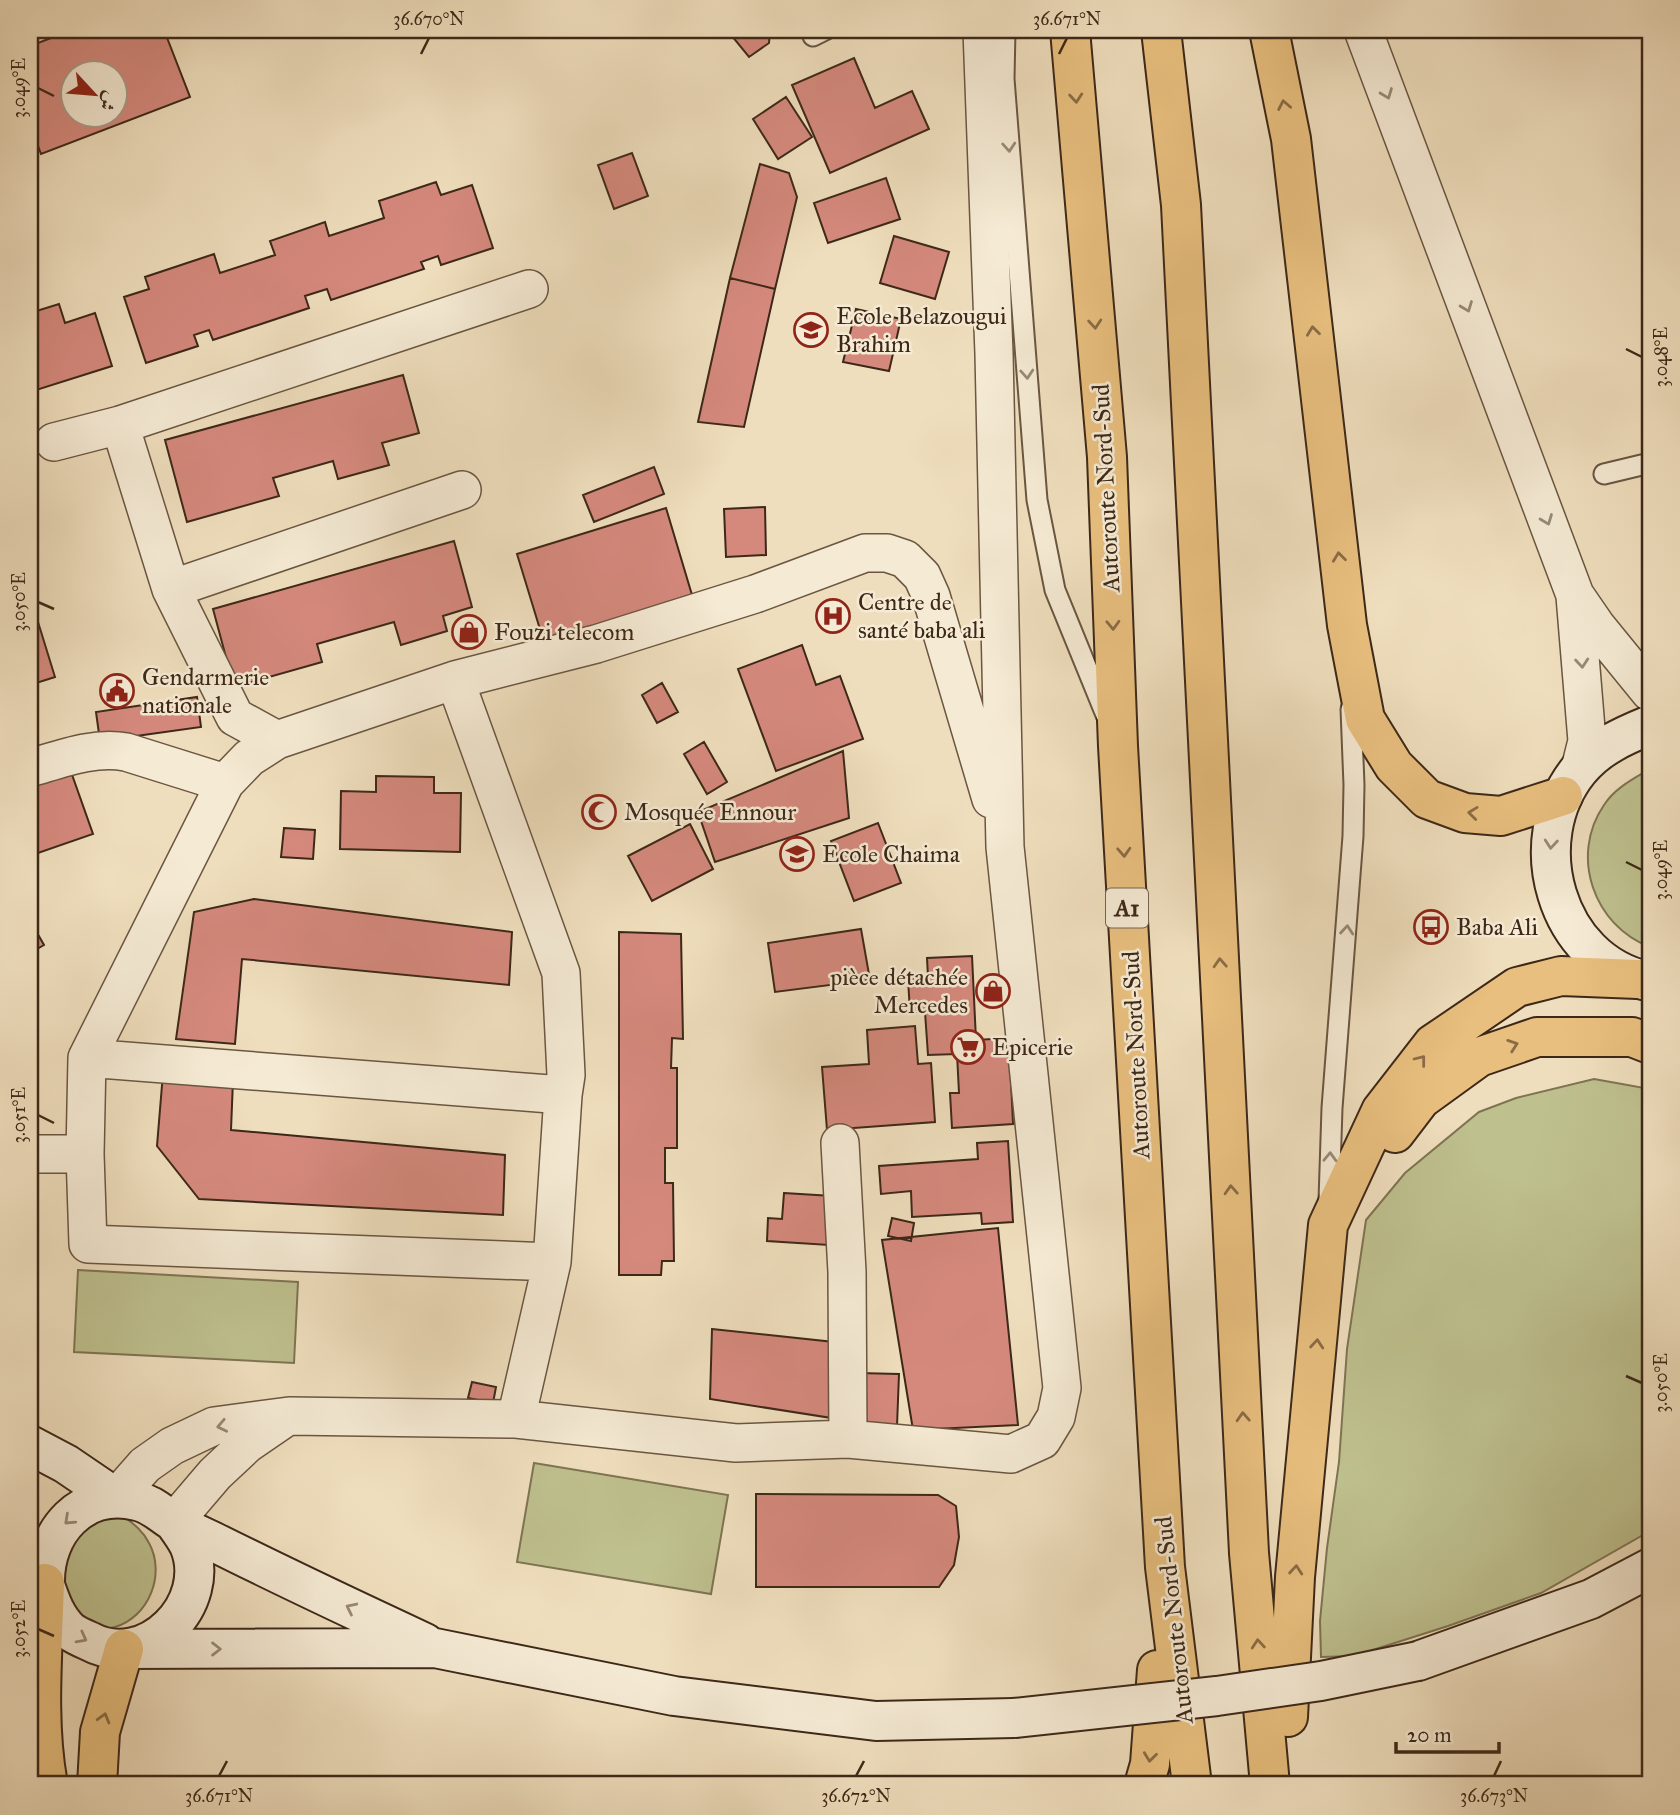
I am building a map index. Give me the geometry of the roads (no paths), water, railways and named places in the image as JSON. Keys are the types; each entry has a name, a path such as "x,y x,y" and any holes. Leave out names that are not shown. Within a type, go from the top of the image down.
{"highway":[{"name":"Autoroute Nord-Sud","path":"1070,30 1107,457 1118,746 1165,1567 1192,1785"},
{"path":"1161,30 1181,205 1250,1553 1270,1785"},
{"path":"1269,30 1291,139 1347,625 1366,719 1394,766 1427,799 1465,813 1501,816 1571,783"},
{"path":"1284,1785 1295,1577 1328,1225 1381,1111 1433,1044 1517,988 1561,976 1646,983"},
{"path":"1328,1225 1421,1099 1479,1057 1537,1037 1632,1037 1650,1044"},
{"path":"1144,1785 1150,1764 1165,1567"},
{"path":"45,1583 42,1683 44,1767 48,1785"},
{"path":"97,1785 100,1732 124,1649"}],"main road":[{"path":"1646,983 1609,965 1585,945 1567,919 1555,890 1550,858 1553,826 1571,783 1614,739 1650,725"},
{"path":"30,1445 66,1464 116,1499"},
{"path":"45,1583 44,1566 48,1548 59,1529 75,1513 94,1503 116,1499 137,1501 157,1509 174,1522 435,1648"},
{"path":"124,1649 151,1642 174,1625 189,1601 194,1574 189,1546 174,1522"},
{"path":"30,1541 53,1610 71,1632 96,1645 124,1649 435,1648 674,1696 876,1721 1014,1718 1217,1696 1321,1681 1418,1661 1591,1599 1650,1567"}],"street":[{"path":"116,1499 145,1465 172,1446 214,1426 289,1416 516,1419 737,1443 848,1439 1011,1454 1042,1440 1056,1417 1062,1388 1005,847 994,341 982,30"},
{"path":"1363,30 1575,595 1597,627 1650,692"},
{"path":"54,442 120,425 529,289"},
{"path":"120,425 171,589 235,717 277,740"},
{"path":"171,589 461,490"},
{"path":"552,1262 88,1244 85,1154 87,1058 225,783 249,758 277,740 455,680 596,644 755,594 865,553 887,553 905,559 922,576 931,596 1005,847"},
{"path":"1571,783 1587,741 1575,595"},
{"path":"455,680 561,974 566,1075 552,1262 516,1419"},
{"path":"30,768 110,749 225,783"},
{"path":"87,1058 563,1095"},
{"path":"840,1143 848,1272 848,1439"},
{"path":"30,1154 85,1154"},
{"path":"174,1522 215,1474 247,1444 289,1416"}],"lane":[{"path":"1005,30 1004,79 1037,500 1055,590 1118,746"},
{"path":"1604,474 1650,463"},
{"path":"1328,1225 1332,1108 1353,836 1354,785 1347,625"}],"place":[{"name":"Ecole Belazougui Brahim","path":"811,330"},
{"name":"Centre de santé baba ali","path":"833,616"},
{"name":"Fouzi telecom","path":"469,632"},
{"name":"Gendarmerie nationale","path":"117,691"},
{"name":"Mosquée Ennour","path":"599,812"},
{"name":"Ecole Chaima","path":"797,854"},
{"name":"Baba Ali","path":"1431,927"},
{"name":"pièce détachée Mercedes","path":"993,991"},
{"name":"Epicerie","path":"968,1047"}]}
